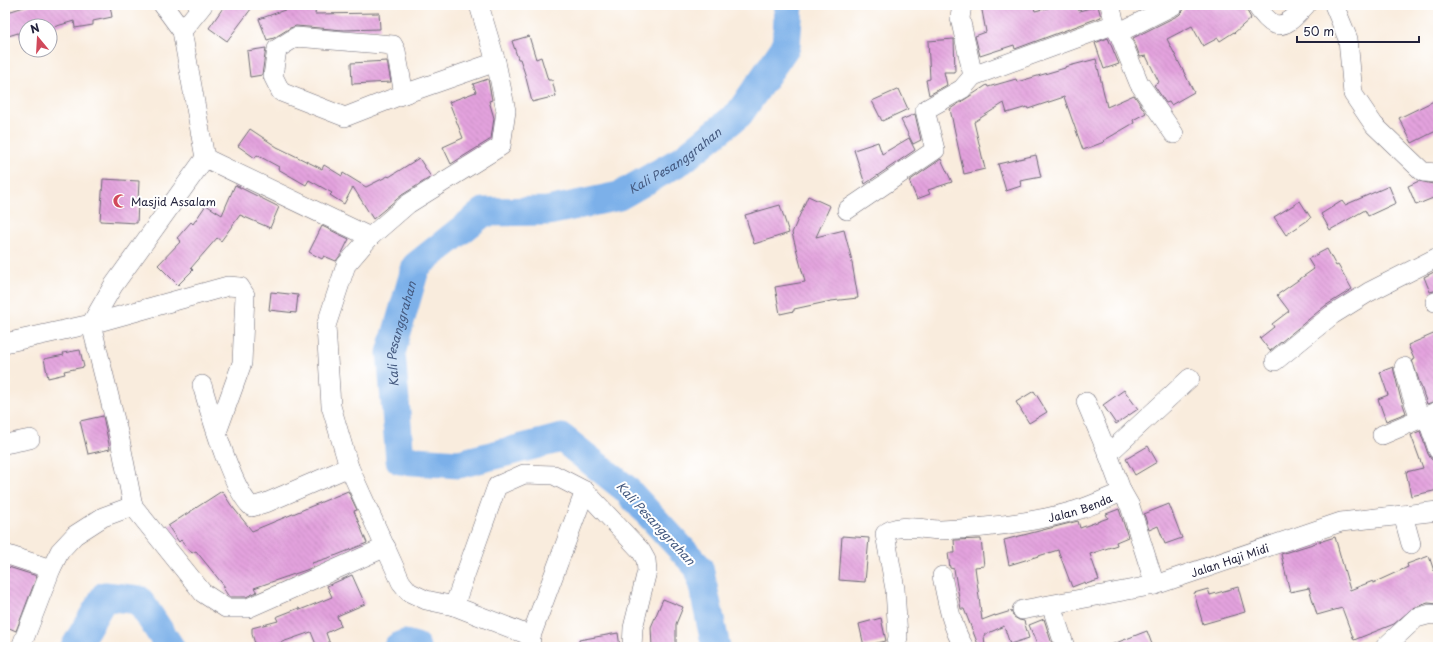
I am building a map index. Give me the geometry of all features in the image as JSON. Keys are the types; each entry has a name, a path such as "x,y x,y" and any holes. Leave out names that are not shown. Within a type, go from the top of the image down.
{"street":[{"path":"163,5 182,31 205,158 113,286 91,324 120,440 133,506 203,593 226,608 248,608 386,547"},
{"path":"182,31 203,5"},
{"path":"479,5 496,62 506,111 501,146 408,204 370,237 346,265 326,326 331,406 349,467 401,582 409,592 426,600 454,606 531,641 585,491"},
{"path":"962,5 960,18 973,76"},
{"path":"1110,5 1117,28 1139,83 1174,134"},
{"path":"847,210 935,150 925,110 962,89 973,76 1117,28 1174,5"},
{"path":"1256,5 1269,21 1274,24 1289,22 1306,5"},
{"path":"1334,5 1348,39 1353,94 1374,125 1423,172 1438,173"},
{"path":"404,94 396,51 393,45 296,37 277,49 273,76 281,92 345,117 404,94 496,62"},
{"path":"205,158 370,237"},
{"path":"1275,361 1338,311 1369,292 1438,257"},
{"path":"5,343 91,324 228,286 240,287 245,295 242,364 217,432"},
{"path":"1404,367 1411,393 1428,414 1438,450"},
{"path":"1108,454 1190,378"},
{"path":"202,385 234,478 246,502 252,507 268,502 349,467"},
{"name":"Jalan Benda","path":"896,647 898,637 895,589 886,534 888,531 894,528 940,530 1012,524 1077,510 1122,492 1086,402"},
{"path":"1382,435 1428,414"},
{"path":"5,444 30,439"},
{"path":"454,606 497,486 524,474 554,475 585,491 641,551 646,560 648,571 633,628 632,647"},
{"path":"1122,492 1130,506 1155,584"},
{"path":"21,647 51,569 60,551 75,535 103,517 133,506"},
{"name":"Jalan Haji Midi","path":"1022,610 1155,584 1341,522 1438,511"},
{"path":"1403,515 1411,544"},
{"path":"5,554 51,569"},
{"path":"942,576 946,598 957,636 964,647"},
{"path":"1051,605 1065,647"},
{"path":"1385,647 1416,618 1431,614 1438,615"}],"building":[{"path":"30,5 110,5 112,17 93,21 93,25 75,28 74,21 58,26 58,18 18,18 18,33 5,37 5,13"},
{"path":"225,5 254,5 227,41 209,28"},
{"path":"981,5 1033,5 1035,11 1060,5 1078,5 1079,11 1098,6 1101,17 1015,49 1014,45 980,56 975,36 986,32"},
{"path":"1185,5 1245,5 1251,18 1234,33 1220,41 1218,38 1203,46 1192,26 1167,39 1194,92 1171,105 1169,102 1166,103 1154,85 1159,82 1146,56 1140,57 1133,38 1179,15 1183,11"},
{"path":"296,6 316,7 315,14 379,13 380,29 343,30 296,26 274,38 267,40 259,19"},
{"path":"529,36 536,59 541,57 548,80 552,80 556,96 532,102 525,74 512,41"},
{"path":"1108,38 1119,64 1104,69 1095,43"},
{"path":"954,39 955,72 944,72 947,85 929,95 926,80 930,79 928,41"},
{"path":"266,48 262,75 250,77 247,51"},
{"path":"1096,59 1107,107 1134,95 1146,113 1133,120 1134,123 1103,141 1104,142 1083,150 1064,97 1028,109 1027,107 1007,113 1004,103 974,122 985,169 964,174 950,109 987,85 988,87 1016,79 1017,82"},
{"path":"387,61 391,82 352,84 351,63"},
{"path":"488,79 492,100 489,101 494,118 491,139 451,164 443,147 463,138 449,102 476,92 473,84"},
{"path":"899,89 908,109 882,121 872,101"},
{"path":"1438,99 1438,130 1412,143 1399,118"},
{"path":"915,114 921,140 913,144 901,120"},
{"path":"250,129 277,147 322,169 324,165 342,176 343,173 366,187 388,176 389,177 419,158 431,177 402,195 373,219 353,187 344,204 330,195 332,193 309,180 306,185 278,169 279,167 257,155 255,158 238,146"},
{"path":"909,138 915,150 865,184 854,150 878,142 882,154"},
{"path":"1036,155 1041,177 1020,181 1021,186 1006,191 998,164"},
{"path":"941,159 952,182 928,190 930,194 917,199 909,181"},
{"name":"Masjid Assalam","path":"103,179 139,181 137,223 100,221"},
{"path":"1419,181 1433,184 1438,196 1416,205 1408,186"},
{"path":"235,185 279,207 270,228 240,215 221,241 217,238 191,268 193,270 178,285 158,265 181,241 177,238 191,222 193,224 206,205 222,215"},
{"path":"1389,186 1396,203 1368,216 1365,210 1330,230 1321,214 1342,201 1345,205"},
{"path":"808,196 830,206 816,237 844,230 851,257 858,298 831,301 794,309 794,311 780,314 775,287 805,282 792,233"},
{"path":"1300,201 1311,218 1286,235 1274,217"},
{"path":"780,205 789,233 754,244 745,215"},
{"path":"322,226 349,239 336,261 324,256 322,259 309,252"},
{"path":"1327,249 1336,266 1338,265 1352,289 1325,306 1270,351 1260,338 1274,327 1272,324 1289,311 1277,295 1314,269 1308,259"},
{"path":"1436,271 1438,276 1438,290 1430,292 1424,277"},
{"path":"271,292 298,295 296,313 269,310"},
{"path":"1438,332 1438,400 1427,404 1412,360 1414,359 1408,345"},
{"path":"80,350 84,367 64,371 65,374 48,378 44,359 64,355 63,353"},
{"path":"1393,367 1406,413 1386,421 1378,399 1388,395 1380,372"},
{"path":"1124,390 1138,409 1116,424 1103,405"},
{"path":"1034,391 1047,412 1029,423 1016,402"},
{"path":"103,416 110,449 88,454 80,421"},
{"path":"1420,431 1428,454 1431,459 1438,462 1438,490 1411,496 1406,472 1423,468 1411,435"},
{"path":"1148,446 1157,462 1135,475 1126,459"},
{"path":"222,491 252,531 348,491 357,510 354,511 367,543 312,563 313,567 306,570 254,588 257,592 246,597 229,597 223,588 225,587 196,551 192,553 181,540 179,542 168,526"},
{"path":"1169,504 1182,538 1165,544 1158,526 1149,530 1144,514"},
{"path":"1119,509 1128,537 1116,542 1117,545 1090,554 1099,580 1086,584 1085,582 1072,587 1058,550 1009,565 1004,540 1078,521 1080,528 1108,518 1106,514"},
{"path":"842,536 869,538 865,582 839,580"},
{"path":"1335,537 1350,590 1373,581 1373,583 1408,567 1407,564 1429,556 1434,571 1438,570 1438,604 1428,603 1413,608 1394,624 1354,640 1342,608 1317,615 1309,588 1290,592 1281,554"},
{"path":"981,539 984,566 975,567 982,620 1011,611 1014,617 1024,621 1029,638 1010,644 1004,626 984,635 985,647 979,647 964,609 961,609 954,569 950,568 948,553 955,553 954,540"},
{"path":"5,566 37,576 16,631 5,626"},
{"path":"352,575 365,604 337,616 341,626 326,633 331,647 317,647 311,632 268,647 256,647 252,634 252,628 278,621 276,617 299,608 300,610 332,597 327,586"},
{"path":"1238,587 1245,612 1203,624 1194,593 1208,589 1210,595"},
{"path":"663,599 683,607 676,624 676,647 652,647 651,627"},
{"path":"881,618 886,641 864,646 859,624"},
{"path":"1044,619 1053,647 1038,647 1029,625"},
{"path":"1147,631 1153,647 1108,647 1108,646"},
{"path":"618,633 620,647 579,647 579,640"}],"waterway":[{"name":"Kali Pesanggrahan","path":"716,647 699,568 625,488 562,438 459,464 400,460 391,353 416,266 484,212 548,211 619,196 682,160 739,114 786,46 789,5"},
{"name":"Kali Pesanggrahan","path":"75,647 105,596 139,600 170,647"},
{"name":"Kali Pesanggrahan","path":"398,647 405,644 416,647"}],"place":[{"name":"Masjid Assalam","path":"120,201"}]}
